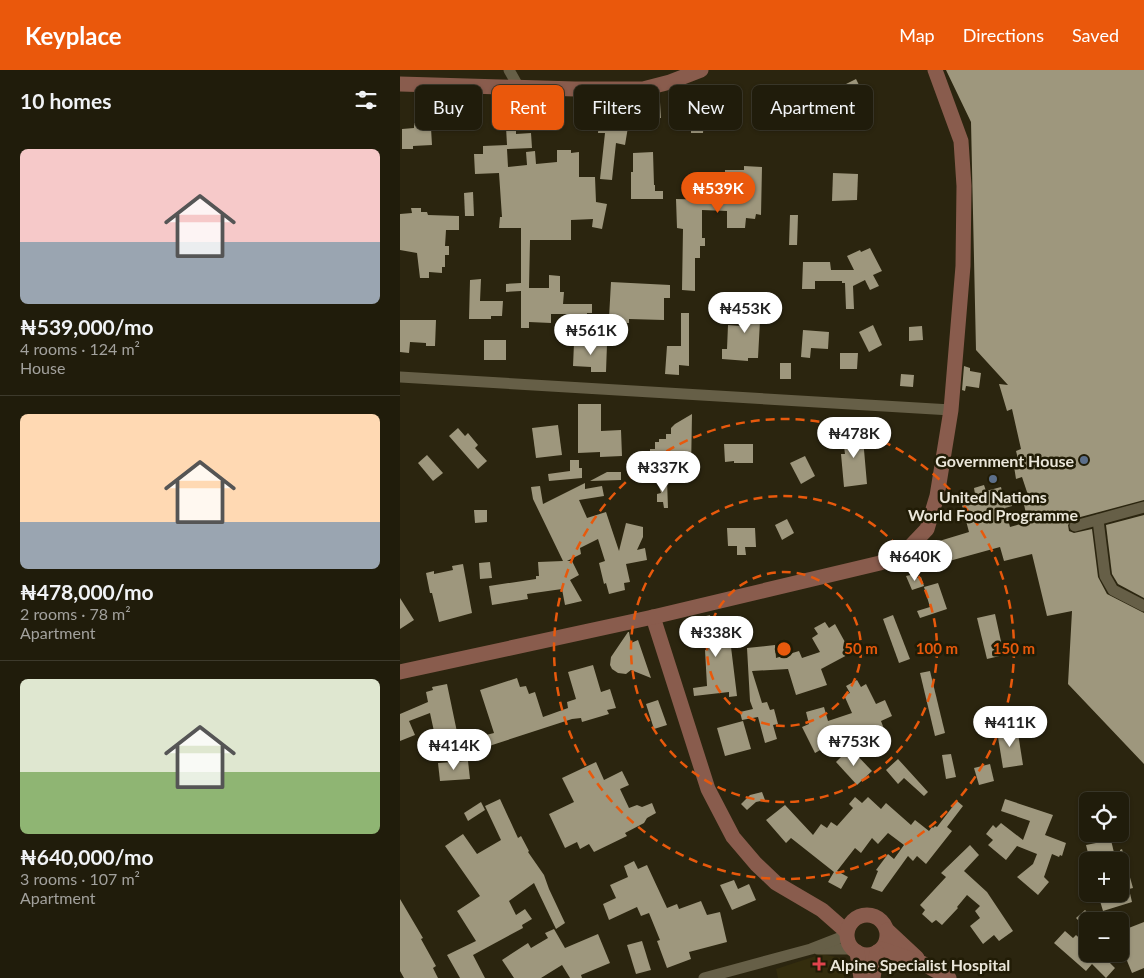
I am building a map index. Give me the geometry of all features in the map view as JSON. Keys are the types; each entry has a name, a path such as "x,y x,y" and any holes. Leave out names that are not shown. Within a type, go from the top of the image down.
{"street":[{"path":"509,70 517,85"},
{"path":"564,88 643,89 670,82 701,70"},
{"path":"400,672 653,617 880,563 908,550 927,529 937,496 951,410 962,266 964,186 961,141 935,70"},
{"path":"400,84 492,86"},
{"path":"400,377 951,410"},
{"path":"1075,526 1144,507"},
{"path":"1098,520 1105,576 1113,590 1144,606"},
{"path":"653,617 708,789 733,837 756,864 776,883 822,910 847,934"},
{"path":"822,910 872,915 881,920 887,930 922,963"},
{"path":"861,978 855,950 848,940 847,934 850,925 862,915"},
{"path":"873,978 879,950 886,940 887,930"},
{"path":"704,978 811,949 847,934"},
{"path":"811,949 855,950 867,955 879,950 922,963 949,978"}],"shaded area":[{"name":"Alpine Specialist Hospital","path":"822,954 845,959 844,978 778,978 776,969"}],"building":[{"name":"Government House","path":"946,70 1144,70 1144,500 1073,519 1068,525 1069,531 1074,533 1092,529 1098,577 1107,594 1144,613 1144,764 1068,684 1072,611 1047,616 1032,554 1004,561 1000,547 942,563 936,542 969,532 960,498 975,494 974,488 984,485 986,491 1001,487 1003,496 1009,494 1012,506 1005,508 1010,527 1028,522 1022,496 1028,495 1022,477 1016,479 1013,460 1018,459 1016,451 1021,449 1012,409 1007,411 999,384 1008,385 976,350 971,122"},
{"path":"856,79 859,85 844,85"},
{"path":"659,102 661,118 659,118"},
{"path":"415,123 415,130 431,130 432,145 413,146 413,149 402,149 402,129 414,128"},
{"path":"506,130 516,130 516,134 531,133 532,148 507,149 508,167 527,165 526,152 535,151 536,164 557,162 557,150 571,150 571,153 579,152 579,177 595,177 596,202 607,204 602,229 592,227 593,219 571,220 571,240 530,240 529,288 549,288 549,275 560,276 560,292 564,292 563,304 592,304 592,313 587,313 586,328 576,327 576,314 551,314 551,323 529,322 529,328 521,328 521,291 506,292 506,284 521,283 521,228 499,228 500,217 502,217 499,173 475,174 474,154 483,154 483,146 507,145"},
{"path":"598,130 628,130 625,145 616,143 612,180 600,179 605,133 598,133"},
{"path":"691,130 703,130 703,133 691,133"},
{"path":"653,152 655,191 663,191 663,199 631,199 633,153"},
{"path":"744,166 762,167 761,215 756,214 755,219 746,218 745,228 727,228 727,211 702,210 702,238 705,238 705,246 700,246 700,258 695,258 695,291 682,290 683,229 677,228 676,199 717,200 718,181 721,181 721,173 725,173 725,170 744,170"},
{"path":"833,173 858,174 857,200 832,201"},
{"path":"473,192 474,216 465,216 464,193"},
{"path":"411,208 421,208 421,212 427,212 428,215 459,216 459,230 446,230 445,246 449,246 449,255 445,255 445,267 442,267 442,273 429,272 429,278 420,278 417,253 400,250 400,214 412,213"},
{"path":"790,215 798,215 797,245 789,245"},
{"path":"870,248 882,271 873,275 879,286 870,290 865,280 853,286 854,309 846,309 845,283 842,283 842,281 815,281 815,289 802,289 803,262 830,262 831,270 854,270 847,256"},
{"path":"481,279 480,301 503,301 502,316 491,316 491,319 469,319 470,280"},
{"path":"611,282 670,285 670,298 664,298 664,320 629,319 629,323 621,323 621,318 609,318"},
{"path":"747,299 757,299 757,302 761,302 758,358 748,358 748,361 722,359 722,349 727,349 728,325 741,326 742,303 747,303"},
{"path":"681,313 689,313 689,366 679,365 679,375 665,374 667,346 681,346"},
{"path":"400,320 436,320 435,346 426,346 426,343 410,342 409,353 400,352"},
{"path":"873,325 882,345 869,352 859,332"},
{"path":"922,326 923,340 909,341 909,327"},
{"path":"803,330 829,332 828,349 811,348 810,358 801,357"},
{"path":"484,340 506,340 506,360 484,360"},
{"path":"574,343 607,344 606,372 591,372 591,367 573,366"},
{"path":"840,353 858,353 857,369 840,369"},
{"path":"780,363 791,363 791,379 780,379"},
{"path":"964,366 970,368 970,371 981,373 979,388 966,386 965,391 962,390"},
{"path":"901,374 914,375 913,387 900,386"},
{"path":"578,404 601,404 601,431 621,430 622,456 600,457 600,452 578,453"},
{"path":"692,414 691,471 688,479 668,481 656,461 650,461 650,449 655,449 655,442 659,442 659,439 666,439 666,434 671,434 671,428 675,424"},
{"path":"558,425 562,455 536,458 532,428"},
{"path":"862,427 867,484 844,487 841,454 845,454 843,438 849,438 849,428"},
{"path":"458,428 465,436 468,433 478,445 475,448 487,461 478,469 449,436"},
{"path":"724,444 753,444 753,463 725,462"},
{"path":"427,455 443,473 433,481 418,463"},
{"path":"805,456 815,476 801,484 790,463"},
{"path":"570,460 579,460 579,468 582,468 582,478 549,481 548,474 570,471"},
{"path":"607,472 621,472 621,480 590,481"},
{"path":"657,480 667,480 668,508 664,508 663,502 657,502 657,494 661,493"},
{"path":"585,483 585,489 602,486 604,496 579,500 587,518 606,512 619,551 626,523 643,527 643,537 637,550 645,548 647,560 626,564 630,582 624,583 625,590 609,594 606,583 604,584 599,563 605,561 598,539 580,548 581,554 567,561 572,561 579,575 570,580 582,601 565,605 562,589 527,594 528,599 492,605 489,586 536,579 536,576 539,576 538,562 563,561 533,499 531,487 540,486 543,504"},
{"path":"474,510 487,510 487,522 475,523"},
{"path":"1144,515 1144,598 1118,584 1112,574 1106,525"},
{"path":"787,519 794,533 782,540 775,525"},
{"path":"727,528 755,528 756,547 745,547 746,555 737,555 737,546 728,546"},
{"path":"490,562 492,578 480,579 479,563"},
{"path":"463,564 472,613 439,622 426,573 434,571 434,574 453,570 452,566"},
{"path":"915,574 916,578 921,577 924,586 912,590 906,576"},
{"path":"938,583 947,609 920,618 917,611 930,607 924,587"},
{"path":"400,598 414,620 400,629"},
{"path":"995,614 1004,655 987,659 977,618"},
{"path":"710,615 711,621 725,620 729,647 731,647 737,696 729,697 729,692 694,696 693,688 707,686 705,650 708,650 706,629 693,632 690,620"},
{"path":"893,615 910,659 899,663 883,619"},
{"path":"825,622 829,628 835,624 851,653 821,669 827,685 796,695 788,669 752,671 762,703 767,702 770,710 774,709 778,724 773,725 777,739 765,743 758,717 742,720 740,712 753,709 750,701 747,648 775,645 776,658 799,651 802,658 820,652 812,638 818,634 814,628"},
{"path":"628,632 631,643 638,640 651,678 631,670 626,674 618,673 610,665 611,657"},
{"path":"593,665 601,692 610,689 616,708 607,710 609,714 582,722 581,718 572,719 486,747 482,736 494,733 480,690 517,678 520,687 526,686 529,694 535,692 543,717 568,708 567,702 576,699 568,672"},
{"path":"930,671 945,733 935,736 920,673"},
{"path":"857,680 861,687 866,684 876,704 885,700 892,716 881,721 884,729 834,745 833,743 815,753 802,727 809,724 806,712 824,707 828,721 852,713 844,695 850,693 846,686"},
{"path":"447,684 457,732 435,736 430,713 409,721 415,735 400,741 400,714 428,702 426,692 433,690 432,687"},
{"path":"658,700 667,725 654,729 646,704"},
{"path":"743,721 751,749 725,756 717,728"},
{"path":"1017,727 1023,765 1003,768 997,731"},
{"path":"850,748 872,771 857,785 836,762"},
{"path":"951,754 956,777 946,779 942,755"},
{"path":"898,759 928,792 924,796 904,778 898,784 886,770"},
{"path":"468,761 470,779 440,781 438,763"},
{"path":"596,762 604,780 622,771 629,785 620,789 629,808 637,805 642,807 652,803 656,813 647,818 644,823 625,833 627,836 594,852 589,844 580,849 577,842 565,848 549,814 574,802 562,778"},
{"path":"990,764 994,781 979,785 974,768"},
{"path":"762,792 765,800 756,802 747,810 741,804 750,795"},
{"path":"855,797 862,803 868,797 881,809 886,803 911,825 915,820 929,831 932,827 937,827 957,801 963,806 947,827 952,831 926,864 917,856 913,861 908,856 882,892 871,888 878,871 876,870 888,854 894,859 904,845 888,833 878,844 872,838 861,853 855,848 837,871 848,877 841,889 828,882 834,872 791,838 786,843 766,820 785,805 813,835 821,824 827,828 831,822 837,826 853,808 849,804"},
{"path":"500,799 518,838 521,836 528,852 544,875 565,923 556,929 534,883 509,901 516,915 525,909 532,919 522,925 523,928 473,955 485,978 460,978 447,955 476,941 457,911 480,896 445,846 463,834 477,854 501,840 485,806"},
{"path":"1005,799 1053,815 1045,835 1066,843 1062,856 1060,855 1059,857 1052,854 1044,877 1049,882 1038,895 1017,877 1033,864 1037,854 1017,846 1006,860 988,845 993,840 986,834 993,825 996,828 1001,823 1023,840 1030,821 1001,811"},
{"path":"481,802 485,810 468,821 464,813"},
{"path":"1111,842 1114,852 1088,852 1086,845"},
{"path":"970,845 979,855 964,871 987,892 1013,931 999,941 994,935 983,944 970,926 980,918 975,911 980,906 967,895 942,925 936,920 932,923 922,914 925,910 920,905 946,877 941,873"},
{"path":"634,861 638,869 647,865 667,908 677,904 679,909 701,901 707,915 720,912 727,942 689,952 691,959 667,968 657,941 660,940 649,913 641,916 637,907 609,920 603,904 616,898 610,885 628,877 624,866"},
{"path":"1129,874 1133,888 1129,889"},
{"path":"734,880 738,889 749,884 756,900 732,910 720,885"},
{"path":"1129,889 1132,902 1103,911 1100,902 1129,902"},
{"path":"400,899 423,938 421,939 436,966 433,968 438,978 404,978 400,971"},
{"path":"1144,922 1144,968 1132,973 1128,962 1129,928"},
{"path":"554,929 565,948 598,934 610,963 581,975 582,978 570,978 562,965 541,978 514,978 502,960 528,943 531,948 548,938 545,933"},
{"path":"1065,931 1073,938 1076,935 1079,938 1079,962 1109,962 1115,968 1106,978 1092,964 1086,971 1054,943"},
{"path":"642,941 651,970 636,974 627,945"}],"place":[{"name":"Government House","path":"1084,460"},
{"name":"United Nations World Food Programme","path":"993,479"},
{"name":"Alpine Specialist Hospital","path":"819,964"}]}
